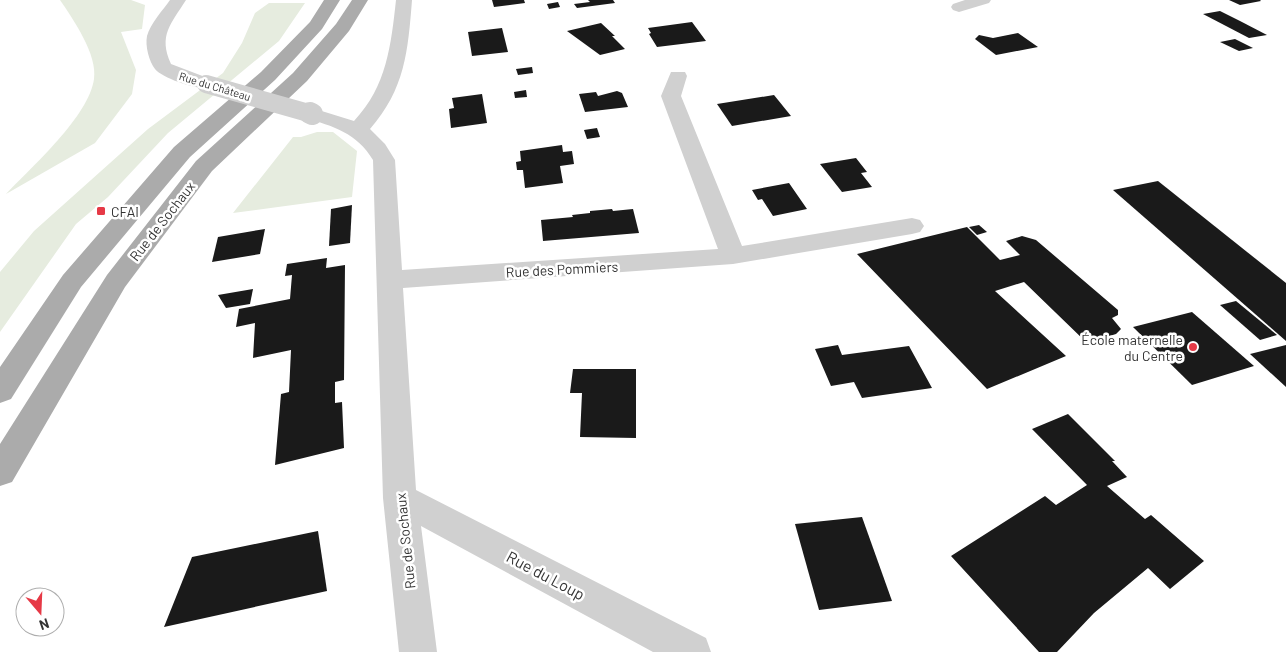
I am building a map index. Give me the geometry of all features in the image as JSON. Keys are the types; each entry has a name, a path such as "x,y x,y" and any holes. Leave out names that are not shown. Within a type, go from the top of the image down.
{"main road":[{"name":"Rue de Sochaux","path":"0,390 72,281 182,152 268,76 316,25 332,0"},
{"name":"Rue de Sochaux","path":"0,472 116,281 204,166 300,77 343,26 360,0"}],"street":[{"name":"Rue du Château","path":"178,0 156,35 156,51 163,67 184,78 312,114"},
{"path":"358,129 377,109 388,92 399,55 404,0"},
{"path":"959,7 983,0"},
{"path":"678,76 671,96 733,256"},
{"name":"Rue de Sochaux","path":"312,114 358,129 375,143 384,160 400,498 418,652"},
{"name":"Rue des Pommiers","path":"391,280 656,264 733,256 912,226"},
{"name":"Rue du Loup","path":"400,498 692,652"}],"shaded area":[{"path":"60,0 131,0 145,5 142,29 121,32 136,70 132,94 95,143 6,194 44,156 71,125 90,93 94,79 94,69 88,48 78,27"},
{"path":"269,3 305,3 279,41 168,133 108,197 76,224 0,332 0,272 34,231 148,129 223,73 242,43 255,13"},
{"path":"317,132 333,132 357,151 352,197 233,213 293,137 301,137"}],"building":[{"path":"492,0 524,0 525,3 494,7"},
{"path":"588,0 613,0 615,3 577,8 574,4 590,2"},
{"path":"1229,0 1260,0 1261,1 1240,5"},
{"path":"558,2 560,7 549,9 547,4"},
{"path":"1220,11 1267,35 1249,38 1203,14"},
{"path":"692,22 706,41 657,47 649,34 651,33 648,28"},
{"path":"601,23 625,49 600,55 567,31"},
{"path":"502,28 508,52 472,56 468,32"},
{"path":"1018,33 1038,47 996,55 975,39 979,35 993,38"},
{"path":"1235,39 1253,48 1239,51 1220,42"},
{"path":"532,67 533,73 518,75 516,69"},
{"path":"526,90 527,97 515,98 514,92"},
{"path":"617,91 622,93 628,107 585,112 579,94 596,92 598,96"},
{"path":"482,94 487,123 451,128 449,109 454,108 452,98"},
{"path":"774,95 791,116 732,126 717,104"},
{"path":"597,128 600,137 587,139 584,130"},
{"path":"562,145 563,152 572,151 574,164 560,166 563,183 525,188 523,170 517,170 516,162 521,161 520,151"},
{"path":"856,158 867,172 861,173 872,187 842,192 820,164"},
{"path":"1158,181 1286,283 1286,341 1113,190"},
{"path":"789,183 807,209 773,216 762,199 758,200 752,190"},
{"path":"352,205 350,243 329,246 331,209"},
{"path":"612,209 613,211 633,209 639,233 543,241 541,220 573,217 572,215 590,213 590,211"},
{"path":"979,225 987,232 977,235 969,227"},
{"path":"967,227 1000,260 1020,255 1006,241 1022,236 1036,240 1118,310 1118,315 1112,318 1121,329 1116,334 1087,343 1024,282 995,291 1066,356 987,389 857,254"},
{"path":"265,229 260,254 212,262 218,237"},
{"path":"327,258 326,268 345,265 344,380 335,382 335,403 342,402 344,448 275,465 281,394 289,392 291,350 253,358 255,323 236,327 239,309 290,299 292,275 285,276 287,264"},
{"path":"253,289 250,304 226,308 218,295"},
{"path":"1236,301 1277,335 1260,340 1220,305"},
{"path":"1192,312 1254,366 1192,385 1133,327"},
{"path":"838,345 842,355 909,346 932,388 862,398 854,382 831,386 815,349"},
{"path":"1286,345 1286,387 1250,354"},
{"path":"573,369 636,369 636,438 580,437 582,393 570,393"},
{"path":"1068,414 1115,461 1112,461 1127,477 1107,486 1145,519 1151,515 1204,561 1170,589 1148,568 1094,613 1057,652 1039,652 951,556 1045,496 1056,505 1087,485 1032,429"},
{"path":"862,517 892,601 819,610 795,524"},
{"path":"318,531 327,591 164,627 192,557"}],"place":[{"name":"CFAI","path":"101,211"},
{"name":"École maternelle du Centre","path":"1193,347"}]}
